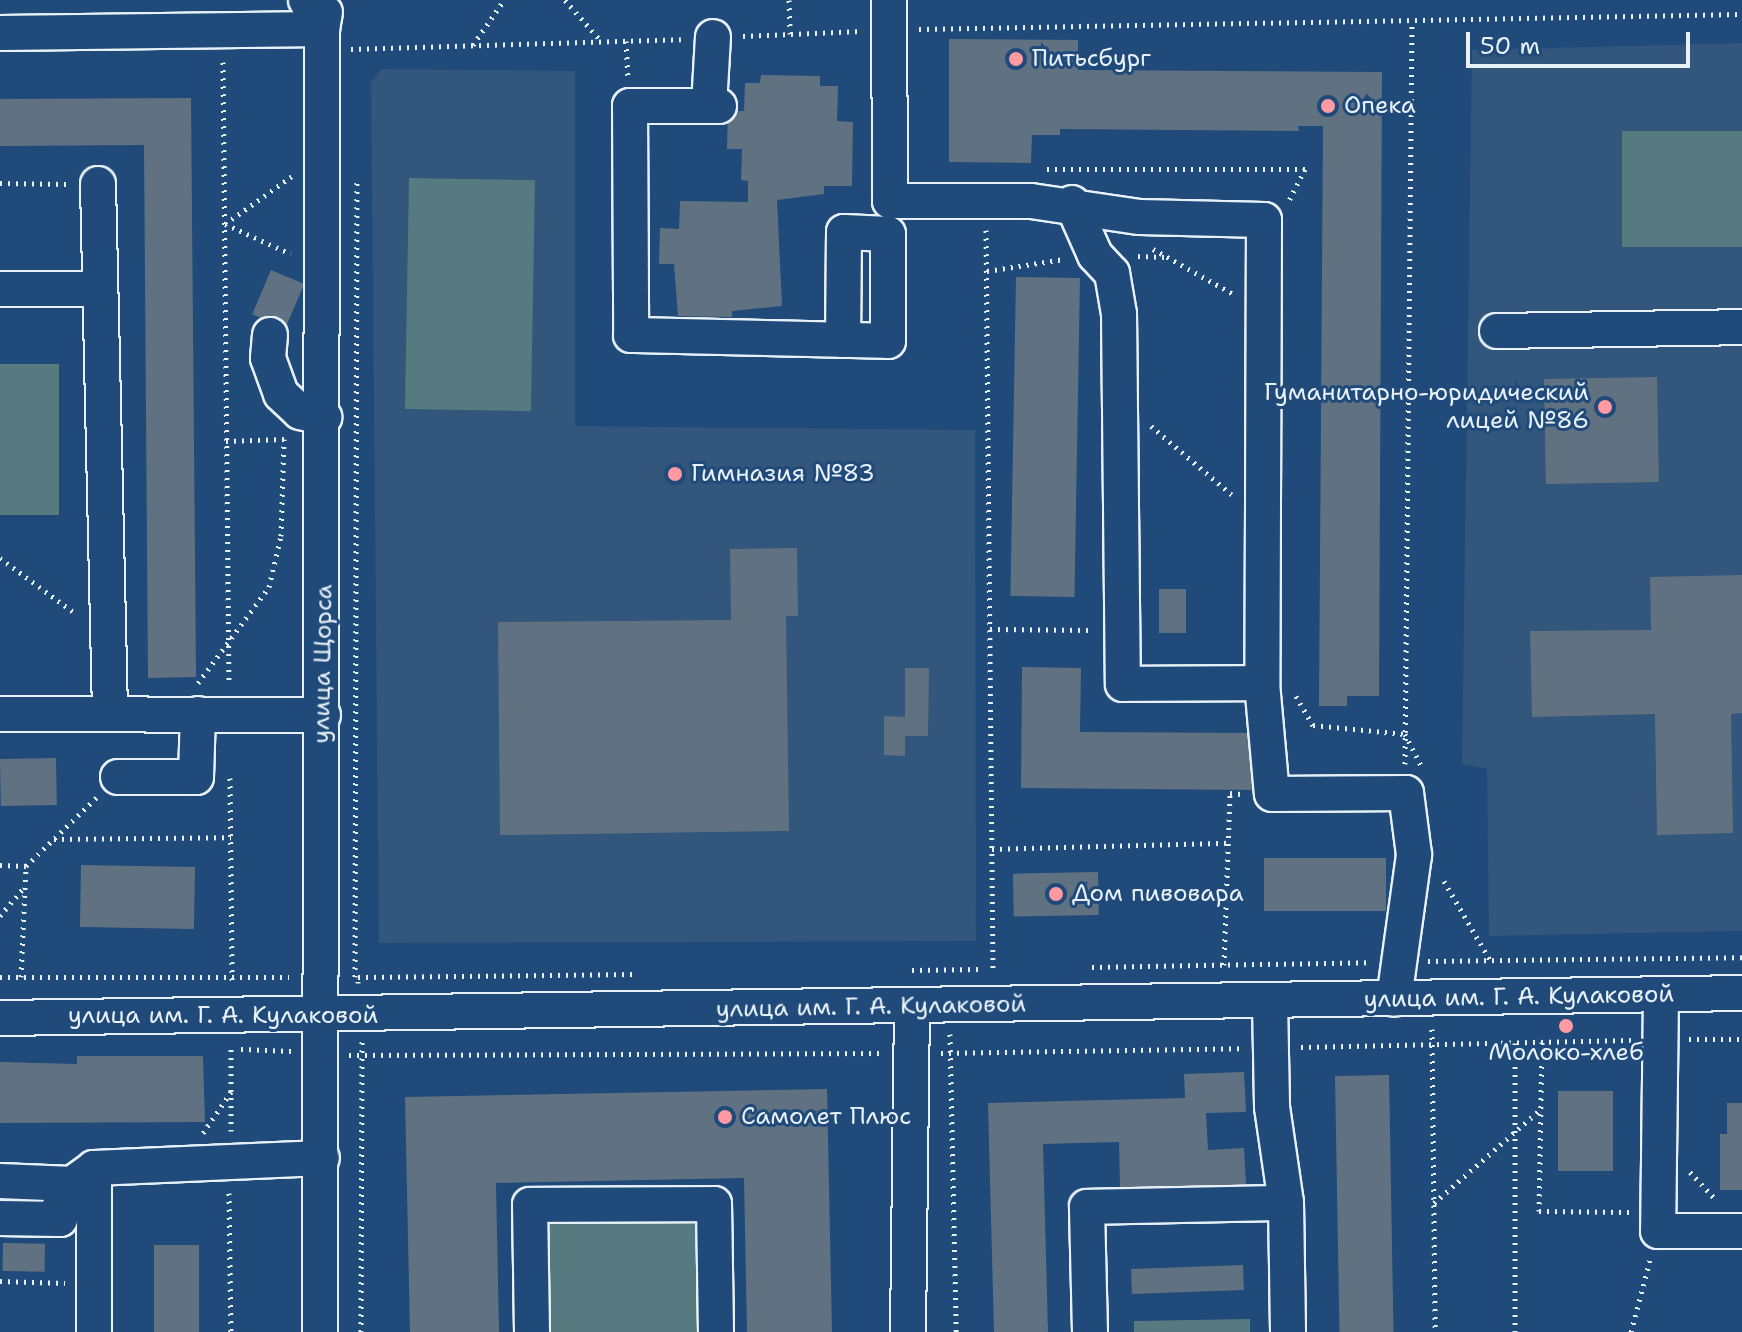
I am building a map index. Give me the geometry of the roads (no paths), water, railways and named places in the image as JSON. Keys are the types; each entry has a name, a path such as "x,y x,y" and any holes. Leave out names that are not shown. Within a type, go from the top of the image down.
{"street":[{"path":"0,33 233,30 318,10"},
{"name":"улица Щорса","path":"318,10 324,429 320,1332"},
{"path":"713,37 714,106 630,106 631,335 888,341 889,15"},
{"path":"98,184 97,289 110,713"},
{"path":"843,340 844,232 889,217 986,200 1072,203 1140,217 1264,220 1267,313 1265,523 1277,686 1272,794 1406,793 1414,855 1394,999"},
{"path":"1072,203 1095,255 1112,273 1119,314 1123,684 1277,686"},
{"path":"0,289 97,289"},
{"path":"1497,331 1742,327"},
{"path":"270,335 268,358 281,394 324,429"},
{"path":"0,714 323,715"},
{"path":"118,777 196,777 214,714"},
{"name":"улица им. Г. А. Кулаковой","path":"0,1018 323,1016 1742,993"},
{"path":"1661,995 1658,1221 1732,1218"},
{"path":"1270,1001 1272,1107 1286,1203 1288,1332"},
{"path":"908,1332 912,1006"},
{"path":"0,1181 72,1184 94,1168 322,1158"},
{"path":"94,1168 94,1332"},
{"path":"0,1218 60,1219 61,1184"},
{"path":"1090,1332 1087,1207 1286,1203"},
{"path":"532,1332 530,1205 714,1204 716,1332"}],"place":[{"name":"Питьсбург","path":"1016,59"},
{"name":"Опека","path":"1328,106"},
{"name":"Гуманитарно-юридический лицей №86","path":"1605,407"},
{"name":"Гимназия №83","path":"675,474"},
{"name":"Дом пивовара","path":"1056,894"},
{"name":"Молоко-хлеб","path":"1566,1026"},
{"name":"Самолет Плюс","path":"725,1117"}]}
